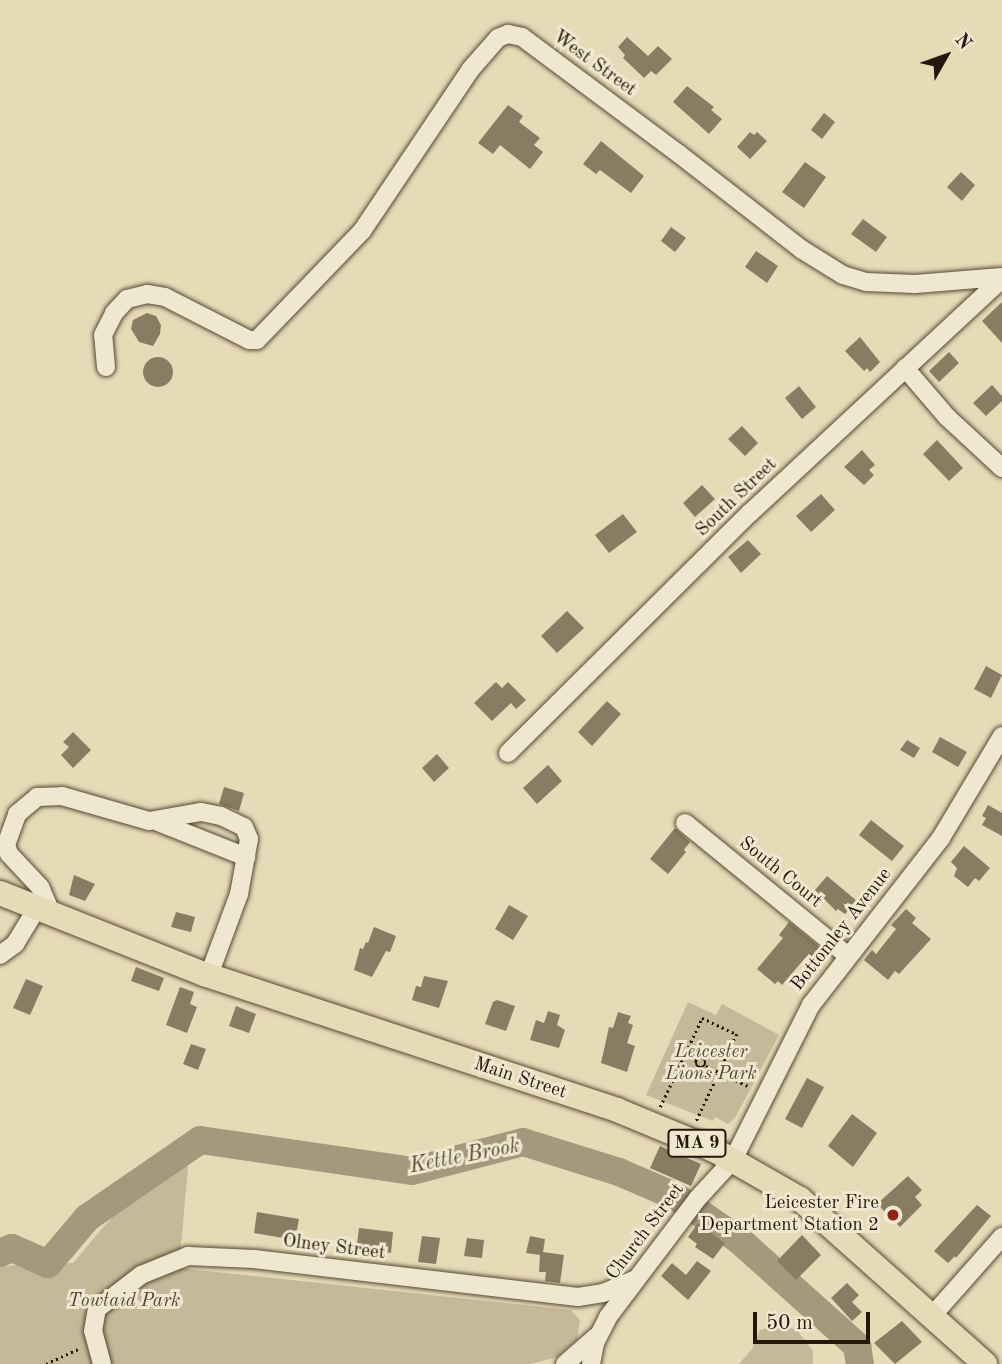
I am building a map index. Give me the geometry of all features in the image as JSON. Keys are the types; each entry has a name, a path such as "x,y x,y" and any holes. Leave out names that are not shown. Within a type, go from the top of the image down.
{"highway":[{"name":"Main Street","path":"0,893 209,975 617,1110 733,1160 800,1199 985,1364"}],"street":[{"name":"West Street","path":"106,367 103,335 114,313 127,299 147,295 166,297 249,340 257,340 362,231 470,70 498,38 508,34 522,37 680,154 801,249 843,275 866,282 915,284 1002,278"},
{"name":"South Street","path":"508,753 751,513 1002,278"},
{"path":"905,368 947,417 1002,468"},
{"name":"Bottomley Avenue","path":"733,1160 811,1004 941,838 1002,736"},
{"path":"0,955 15,944 45,911 40,887 15,860 6,845 11,825 27,804 37,797 62,796 158,822 186,836 246,857"},
{"path":"158,822 201,812 229,819 248,832 239,894 209,975"},
{"name":"South Court","path":"685,824 847,955"},
{"name":"Church Street","path":"599,1334 636,1279 698,1198 733,1160"},
{"path":"932,1316 1002,1237"},
{"name":"Olney Street","path":"102,1364 93,1320 97,1309 141,1275 188,1256 254,1259 578,1297 603,1293 636,1279"},
{"path":"565,1364 599,1334"},
{"path":"591,1364 599,1334"}],"path":[{"path":"660,1109 702,1018 737,1034 696,1122"},
{"path":"685,1055 697,1061 699,1068 706,1066 756,1090"},
{"path":"697,1061 703,1058 706,1066"},
{"path":"46,1364 79,1348 96,1345"}],"green space":[{"name":"Leicester Lions Park","path":"688,1002 716,1015 722,1004 779,1035 735,1118 728,1124 715,1117 713,1121 646,1095"},
{"name":"Towtaid Park","path":"189,1156 179,1268 571,1310 580,1320 577,1340 557,1357 531,1364 0,1364 0,1266 73,1263 148,1181"},
{"path":"774,1326 796,1329 813,1351 813,1364 739,1364 752,1349 760,1330"}],"building":[{"path":"627,37 648,56 658,46 672,59 656,75 651,71 644,78 623,58 625,55 618,47"},
{"path":"687,86 714,107 711,110 722,119 709,134 673,102"},
{"path":"508,105 523,116 519,122 540,138 534,145 543,152 530,169 500,145 493,154 478,143"},
{"path":"824,113 835,122 822,139 811,130"},
{"path":"750,132 754,135 757,132 767,141 750,159 737,147"},
{"path":"601,141 644,176 631,193 600,170 596,174 583,164"},
{"path":"805,162 826,177 804,208 782,192"},
{"path":"961,172 975,185 962,201 947,187"},
{"path":"863,219 887,237 876,252 851,234"},
{"path":"671,227 686,238 675,252 661,241"},
{"path":"756,251 778,266 767,283 745,267"},
{"path":"1002,302 1002,343 982,321"},
{"path":"147,313 156,316 161,325 160,334 153,346 139,342 131,329 133,320"},
{"path":"860,337 880,362 870,372 867,368 864,371 845,351"},
{"path":"949,352 959,363 939,382 929,371"},
{"path":"158,357 169,361 173,372 169,383 158,387 147,383 143,372 147,361"},
{"path":"992,385 1002,396 1002,401 986,416 973,403"},
{"path":"799,386 816,407 802,419 785,398"},
{"path":"742,426 758,443 745,456 728,439"},
{"path":"937,440 963,468 949,481 923,454"},
{"path":"862,450 875,465 869,470 874,475 864,485 844,467"},
{"path":"702,485 715,499 695,517 683,503"},
{"path":"821,494 835,510 811,532 796,516"},
{"path":"623,514 637,532 609,553 595,535"},
{"path":"748,540 761,554 741,573 728,557"},
{"path":"567,611 584,628 557,653 541,636"},
{"path":"986,666 1002,675 991,698 974,689"},
{"path":"496,682 502,688 508,682 526,700 516,709 511,703 492,721 474,703"},
{"path":"607,701 621,714 592,746 578,732"},
{"path":"73,732 91,750 73,768 61,755 69,747 63,742"},
{"path":"940,737 967,752 958,767 932,752"},
{"path":"907,740 920,748 914,758 900,750"},
{"path":"437,754 449,768 434,782 422,768"},
{"path":"548,765 562,781 537,804 523,788"},
{"path":"224,787 244,793 239,811 219,804"},
{"path":"988,805 1002,813 1002,836 982,825 986,818 982,816"},
{"path":"871,820 904,846 892,861 859,835"},
{"path":"675,828 690,842 684,850 686,852 668,874 650,859"},
{"path":"964,846 990,868 979,881 975,878 968,887 954,876 957,868 951,862"},
{"path":"74,875 95,884 85,901 69,895"},
{"path":"827,876 857,901 845,914 838,909 836,911 815,890"},
{"path":"509,905 528,916 513,940 495,929"},
{"path":"906,909 916,918 912,923 931,939 899,974 895,971 888,980 864,960 872,950 876,954 896,929 891,925"},
{"path":"176,912 195,917 191,932 171,927"},
{"path":"789,922 822,949 812,962 806,957 782,985 778,981 775,984 757,969 783,938 779,935"},
{"path":"374,927 396,936 390,952 386,951 372,977 354,970 360,948 363,949 366,942 368,943"},
{"path":"136,967 164,978 159,991 131,981"},
{"path":"424,976 448,981 439,1008 412,1000 416,986 421,987"},
{"path":"26,979 43,986 30,1015 13,1008"},
{"path":"180,987 194,992 190,1004 197,1007 187,1033 166,1025"},
{"path":"497,1000 515,1006 506,1031 485,1024 493,1002"},
{"path":"236,1006 256,1014 249,1033 229,1026"},
{"path":"548,1011 560,1015 557,1025 565,1030 559,1048 530,1040 536,1020 544,1023"},
{"path":"618,1012 631,1016 628,1023 633,1025 627,1043 635,1046 627,1072 601,1063 609,1027 613,1028"},
{"path":"191,1044 206,1049 198,1070 183,1064"},
{"path":"807,1078 824,1087 802,1128 785,1119"},
{"path":"852,1114 877,1133 853,1167 828,1146"},
{"path":"660,1146 701,1164 691,1186 650,1168"},
{"path":"908,1176 922,1190 915,1197 922,1205 900,1227 877,1204"},
{"path":"977,1205 991,1216 956,1258 955,1256 948,1263 934,1251"},
{"path":"257,1212 299,1219 295,1240 254,1233"},
{"path":"698,1223 725,1243 713,1259 695,1247 697,1244 688,1237"},
{"path":"359,1228 393,1232 391,1253 384,1252 383,1257 356,1253"},
{"path":"802,1235 821,1255 796,1280 777,1261"},
{"path":"422,1236 440,1238 436,1264 418,1262"},
{"path":"530,1236 545,1239 543,1252 564,1255 560,1283 545,1281 546,1272 539,1272 540,1255 526,1253"},
{"path":"467,1238 484,1240 482,1258 464,1256"},
{"path":"697,1261 711,1271 688,1300 661,1276 672,1263 686,1275"},
{"path":"847,1283 859,1295 852,1302 862,1312 852,1321 831,1298"},
{"path":"902,1321 922,1342 895,1364 874,1343"}],"waterway":[{"name":"Kettle Brook","path":"0,1253 12,1248 48,1264 87,1218 200,1140 412,1171 523,1142 619,1172 675,1196 739,1240 857,1346 860,1364"}],"place":[{"name":"Leicester Fire Department Station 2","path":"893,1215"}]}
